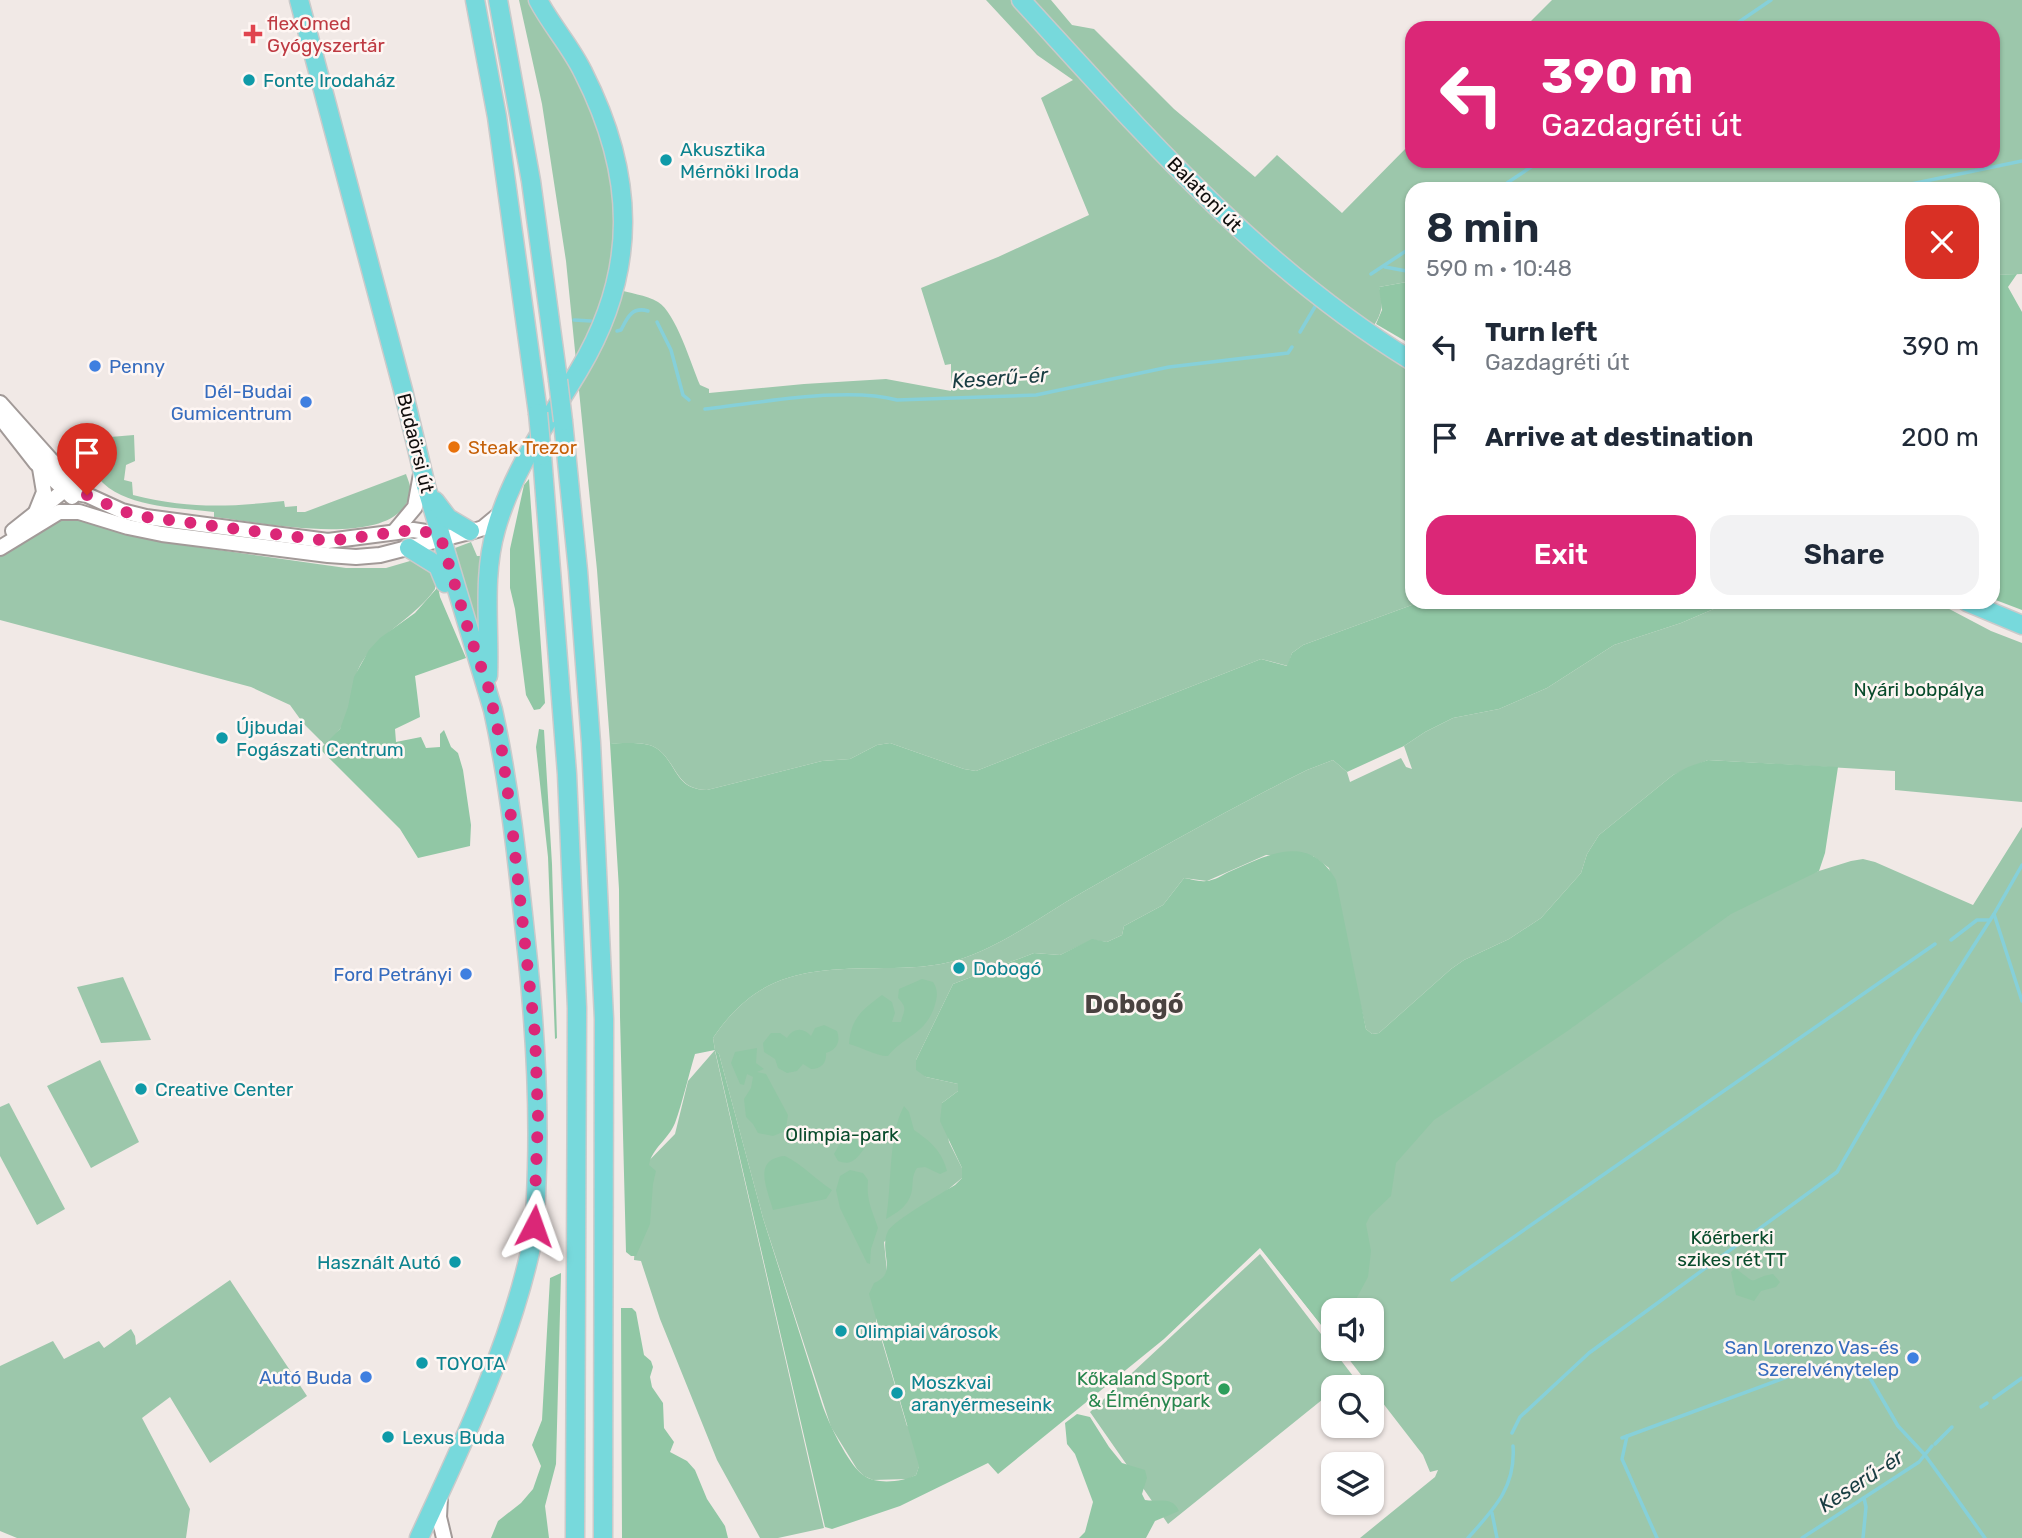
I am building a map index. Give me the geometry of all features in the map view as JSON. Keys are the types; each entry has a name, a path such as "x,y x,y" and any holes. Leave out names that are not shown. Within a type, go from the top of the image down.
{"main road":[{"name":"Budaörsi út","path":"299,0 426,486 465,619 488,686 501,744 512,822 535,1034 538,1117 536,1199 530,1250 503,1343 419,1538"},
{"path":"475,0 497,117 538,414 567,774 577,1008 575,1538"},
{"path":"498,0 533,193 564,421 591,743 604,1019 603,1538"},
{"path":"488,686 488,566 501,513 511,483 524,457 590,352 604,322 615,290 623,248 621,178 614,147 582,69 538,0"},
{"name":"Balatoni út","path":"1021,0 1230,221 1290,275 1351,321 1405,356"},
{"path":"426,486 448,518 470,531"},
{"path":"409,548 438,566 450,599 465,619"},
{"path":"1984,609 2022,625"}],"street":[{"path":"0,403 50,459 69,489 122,511 146,517 328,541 359,539 395,531 426,532 441,538"},
{"path":"0,417 40,467 118,524"},
{"path":"35,514 44,492 40,467"},
{"path":"395,531 415,507 421,467"},
{"path":"0,541 69,489"},
{"path":"26,532 65,499 69,489"},
{"path":"0,548 59,512 68,511 162,534 328,555 369,557 483,528 501,513"},
{"path":"444,1484 439,1499 439,1517 444,1538"}],"green space":[{"path":"519,0 538,0 614,147 616,289 648,298 665,308 688,352 700,385 709,389 709,393 886,379 951,391 951,364 945,365 921,288 998,257 1089,215 1041,98 1073,80 1037,55 986,0 1051,0 1072,25 1094,29 1174,109 1255,177 1277,155 1342,213 1405,149 1405,168 2000,168 2000,21 1531,21 1552,0 2022,0 2022,274 2000,275 2000,182 1405,182 1405,282 1379,287 1382,303 1379,316 1363,340 1405,366 1405,608 1303,645 1292,653 1288,666 1261,659 976,771 890,743 877,745 850,759 822,761 707,790 697,789 683,781 665,756 654,747 610,743 597,570 566,261 542,104"},
{"path":"2017,274 2008,287 2022,312 2022,610 2000,602 2000,275"},
{"path":"1405,282 1405,341 1376,324 1382,310 1379,287"},
{"path":"134,435 135,461 126,465 124,480 132,482 133,495 154,500 208,505 284,501 285,507 297,506 297,512 305,512 406,474 410,494 400,512 380,523 353,528 291,527 214,517 214,512 145,503 113,491 100,480 91,467 100,464 99,441"},
{"path":"529,479 545,703 540,709 534,710 526,695 510,588 510,549 524,485"},
{"path":"68,515 121,533 184,545 346,568 386,568 410,561 422,562 435,575 435,589 370,651 362,662 344,722 325,745 290,705 251,687 0,620 0,557 48,522"},
{"path":"471,542 477,556 482,556 480,627 477,626 455,548"},
{"path":"438,587 466,658 415,676 420,717 395,729 396,742 421,737 426,748 440,747 440,734 444,730 451,747 458,753 463,770 471,825 470,846 418,858 400,829 320,749 340,729 354,677 369,650 380,638 415,613"},
{"path":"1405,608 1714,609 1614,645 1547,688 1499,709 1453,718 1404,746 1347,772 1333,760 1307,770 1194,830 975,954 931,966 809,973 768,986 730,1016 713,1038 715,1050 695,1054 675,1123 651,1159 649,1165 656,1171 650,1224 636,1256 631,1256 626,1252 619,889 610,743 654,747 665,756 678,776 689,786 707,790 822,761 850,759 877,745 890,743 976,771 1261,659 1287,666 1292,653 1303,645"},
{"path":"1714,609 1949,609 1991,631 2022,643 2022,802 1895,790 1895,771 1708,760 1673,775 1599,835 1587,854 1581,873 1541,918 1509,939 1451,969 1379,1033 1372,1034 1366,1029 1329,868 1313,856 1266,855 1207,881 1184,878 1163,905 1124,926 1122,935 1107,942 1092,940 1060,955 1034,953 953,984 916,1060 926,1077 958,1084 958,1091 942,1103 949,1142 962,1168 962,1178 884,1242 887,1272 883,1279 876,1321 907,1426 914,1428 923,1455 916,1475 908,1479 873,1480 864,1476 831,1427 763,1218 719,1054 715,1051 824,1528 778,1538 760,1538 717,1460 660,1319 641,1261 634,1260 632,1178 675,1134 688,1081 715,1050 713,1038 730,1016 768,986 788,978 832,970 931,966 975,954 1194,830 1307,770 1333,760 1347,772 1350,782 1401,758 1406,767 1412,769 1404,746 1425,732 1453,718 1499,709 1547,688 1614,645"},
{"path":"539,729 544,730 552,864 555,1039 548,857 536,747"},
{"path":"1708,760 1838,767 1825,853 1819,871 1731,914 1566,1032 1434,1120 1396,1163 1391,1196 1370,1216 1366,1224 1371,1251 1368,1277 1357,1298 1321,1298 1321,1325 1260,1248 1164,1339 998,1474 988,1463 900,1506 832,1529 825,1527 715,1050 719,1054 763,1218 829,1421 845,1452 863,1475 882,1481 904,1479 916,1475 919,1466 869,1294 874,1283 885,1274 886,1239 892,1226 962,1178 962,1168 940,1121 942,1103 958,1091 958,1084 926,1077 916,1070 916,1060 953,984 1034,953 1060,955 1092,939 1107,942 1122,935 1124,926 1163,905 1184,878 1209,881 1274,854 1301,852 1314,856 1336,880 1366,1029 1372,1034 1379,1033 1451,969 1509,939 1541,918 1581,873 1587,854 1599,835 1673,775"},
{"name":"Kőérberki szikes rét TT","path":"2022,827 2022,1538 1360,1538 1435,1477 1438,1470 1430,1472 1423,1455 1384,1405 1384,1375 1361,1375 1350,1361 1384,1361 1384,1298 1321,1298 1321,1325 1260,1247 1285,1212 1752,892 1863,859 1973,905"},
{"path":"123,977 151,1040 101,1043 77,987"},
{"path":"922,979 933,982 937,995 930,1017 919,1030 888,1056 849,1044 852,1027 859,1015 882,995 892,1002 895,1013 892,1022 901,1022 904,1009 898,998 899,989"},
{"path":"824,1025 837,1031 838,1042 833,1050 826,1053 823,1065 818,1068 811,1069 803,1064 797,1071 787,1073 778,1068 775,1059 764,1052 763,1043 771,1033 780,1033 787,1038 792,1032 801,1030 811,1036 815,1028"},
{"path":"757,1048 756,1063 764,1069 757,1072 766,1074 788,1115 786,1128 773,1136 758,1133 746,1117 744,1099 751,1088 753,1077 747,1074 744,1085 740,1084 731,1063 735,1052"},
{"path":"100,1060 139,1142 91,1168 47,1086"},
{"path":"9,1103 65,1209 37,1225 0,1156 0,1107"},
{"path":"904,1106 909,1112 914,1130 935,1147 947,1171 940,1174 925,1167 917,1168 906,1204 886,1219 895,1131"},
{"path":"849,1138 856,1139 864,1149 850,1162 838,1161 834,1154 839,1145"},
{"path":"785,1156 832,1190 826,1199 773,1210 765,1184 765,1169 775,1158"},
{"path":"850,1170 863,1173 868,1180 869,1199 878,1228 871,1249 870,1264 867,1263 840,1208 836,1190 840,1176"},
{"name":"Kőkaland Sport & Élménypark","path":"1260,1254 1321,1334 1321,1361 1342,1361 1352,1375 1321,1375 1321,1401 1168,1524 1090,1412"},
{"path":"1735,1268 1752,1280 1773,1274 1780,1282 1776,1287 1761,1291 1754,1301 1736,1295 1731,1272"},
{"path":"561,1273 556,1464 545,1506 549,1538 491,1538 498,1521 521,1503 533,1489 541,1466 532,1445 542,1420 550,1278"},
{"path":"230,1280 307,1396 210,1463 170,1397 142,1418 190,1509 186,1538 17,1538 0,1531 0,1366 53,1341 64,1359 99,1341 104,1348 131,1329 136,1345"},
{"path":"621,1308 632,1308 636,1312 644,1355 653,1367 650,1377 652,1387 663,1403 664,1428 674,1442 670,1452 687,1461 695,1470 707,1499 725,1526 728,1538 622,1538"},
{"path":"1077,1414 1090,1417 1122,1463 1145,1470 1147,1478 1142,1494 1145,1500 1169,1501 1179,1511 1155,1521 1146,1538 1079,1538 1085,1532 1093,1502 1075,1454 1067,1444 1065,1423"}],"waterway":[{"name":"Keserű-ér","path":"1740,21 1771,0"},
{"path":"2000,166 2022,161"},
{"name":"Keserű-ér","path":"1508,182 1530,168"},
{"path":"1921,182 1988,168"},
{"name":"Keserű-ér","path":"1371,274 1405,252"},
{"path":"1385,267 1405,271"},
{"name":"Keserű-ér","path":"1300,332 1316,305"},
{"name":"Keserű-ér","path":"617,331 621,330 634,312 648,311"},
{"name":"Keserű-ér","path":"574,320 591,321"},
{"name":"Keserű-ér","path":"657,322 671,350 683,395 689,400"},
{"name":"Keserű-ér","path":"705,409 828,395 876,396 897,400 1036,395 1169,367 1288,353 1292,347"},
{"name":"Keserű-ér","path":"2022,865 1994,914 2022,1001"},
{"path":"1512,1433 1520,1417 1589,1353 1837,1172 1916,1036 1994,914"},
{"path":"1951,940 1977,920 1990,920"},
{"path":"1452,1280 1935,944"},
{"path":"1622,1438 1814,1367 1862,1370 1870,1378 1898,1426 1925,1455 1985,1538"},
{"name":"Keserű-ér","path":"1994,1398 2022,1378"},
{"name":"Keserű-ér","path":"1981,1407 1987,1403"},
{"name":"Keserű-ér","path":"1935,1444 1952,1427"},
{"path":"1627,1436 1622,1459 1657,1538"},
{"path":"1468,1538 1494,1507 1507,1485 1511,1474 1513,1446"},
{"name":"Keserű-ér","path":"1802,1538 1919,1462 1932,1446"},
{"path":"1863,1538 1866,1507 1864,1498"},
{"path":"1492,1513 1497,1538"}],"place":[{"name":"flexOmed Gyógyszertár","path":"253,34"},
{"name":"Fonte Irodaház","path":"249,80"},
{"name":"Akusztika Mérnöki Iroda","path":"666,160"},
{"name":"Penny","path":"95,366"},
{"name":"Dél-Budai Gumicentrum","path":"306,402"},
{"name":"Steak Trezor","path":"454,447"},
{"name":"Újbudai Fogászati Centrum","path":"222,738"},
{"name":"Dobogó","path":"959,968"},
{"name":"Ford Petrányi","path":"466,974"},
{"name":"Creative Center","path":"141,1089"},
{"name":"Használt Autó","path":"455,1262"},
{"name":"Olimpiai városok","path":"841,1331"},
{"name":"San Lorenzo Vas-és Szerelvénytelep","path":"1913,1358"},
{"name":"TOYOTA","path":"422,1363"},
{"name":"Autó Buda","path":"366,1377"},
{"name":"Kőkaland Sport & Élménypark","path":"1224,1389"},
{"name":"Moszkvai aranyérmeseink","path":"897,1393"},
{"name":"Lexus Buda","path":"388,1437"}],"district":[{"name":"Dobogó","path":"1134,1004"}],"route":[{"path":"87,495 122,511 146,517 300,538 328,541 359,539 413,530 441,538 488,686 501,744 510,808 535,1034 538,1117 534,1226"}],"park label":[{"name":"Nyári bobpálya","path":"1919,689"},
{"name":"Olimpia-park","path":"842,1134"}]}
